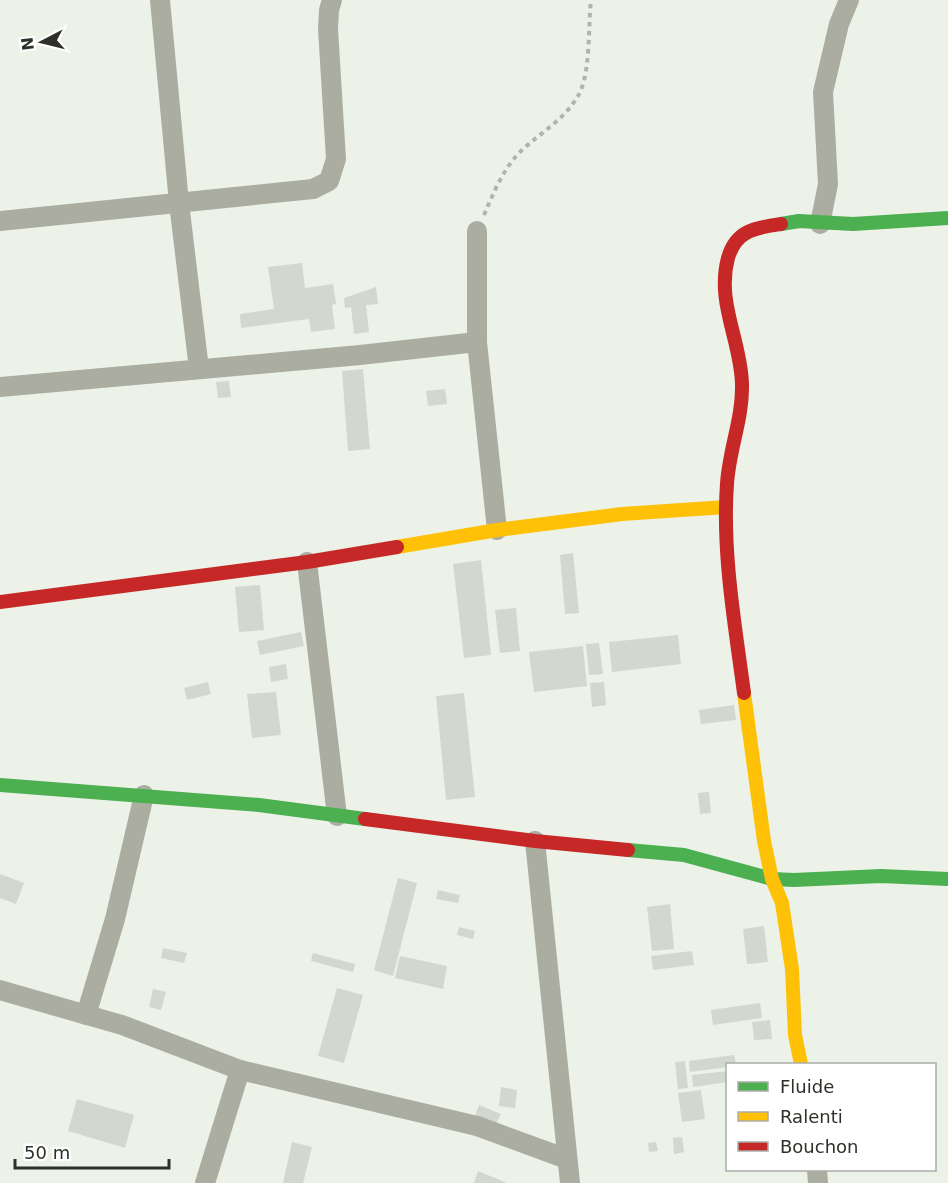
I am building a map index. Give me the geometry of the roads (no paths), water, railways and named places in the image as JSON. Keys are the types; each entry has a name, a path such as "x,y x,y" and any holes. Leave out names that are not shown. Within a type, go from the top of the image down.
{"street":[{"path":"160,0 179,203 199,369"},
{"path":"0,221 313,189 328,181 336,159 327,29 328,10 332,0"},
{"path":"820,224 828,184 823,93 839,24 849,0"},
{"path":"801,1063 795,1035 792,969 782,903 772,879 756,788 734,615 726,507 728,474 739,417 742,384 723,289 728,257 739,237 751,229 799,221 820,224 853,224 948,218"},
{"path":"477,231 477,342 497,530"},
{"path":"0,387 360,355 477,342"},
{"path":"0,602 307,562 497,530 622,514 726,507"},
{"path":"307,562 336,816"},
{"path":"0,785 259,805 535,841 684,855 772,879 880,876 948,879"},
{"path":"86,1015 115,919 144,795"},
{"path":"535,841 570,1183"},
{"path":"0,990 122,1025 240,1070 477,1126 567,1159"},
{"path":"205,1183 240,1070"}]}
